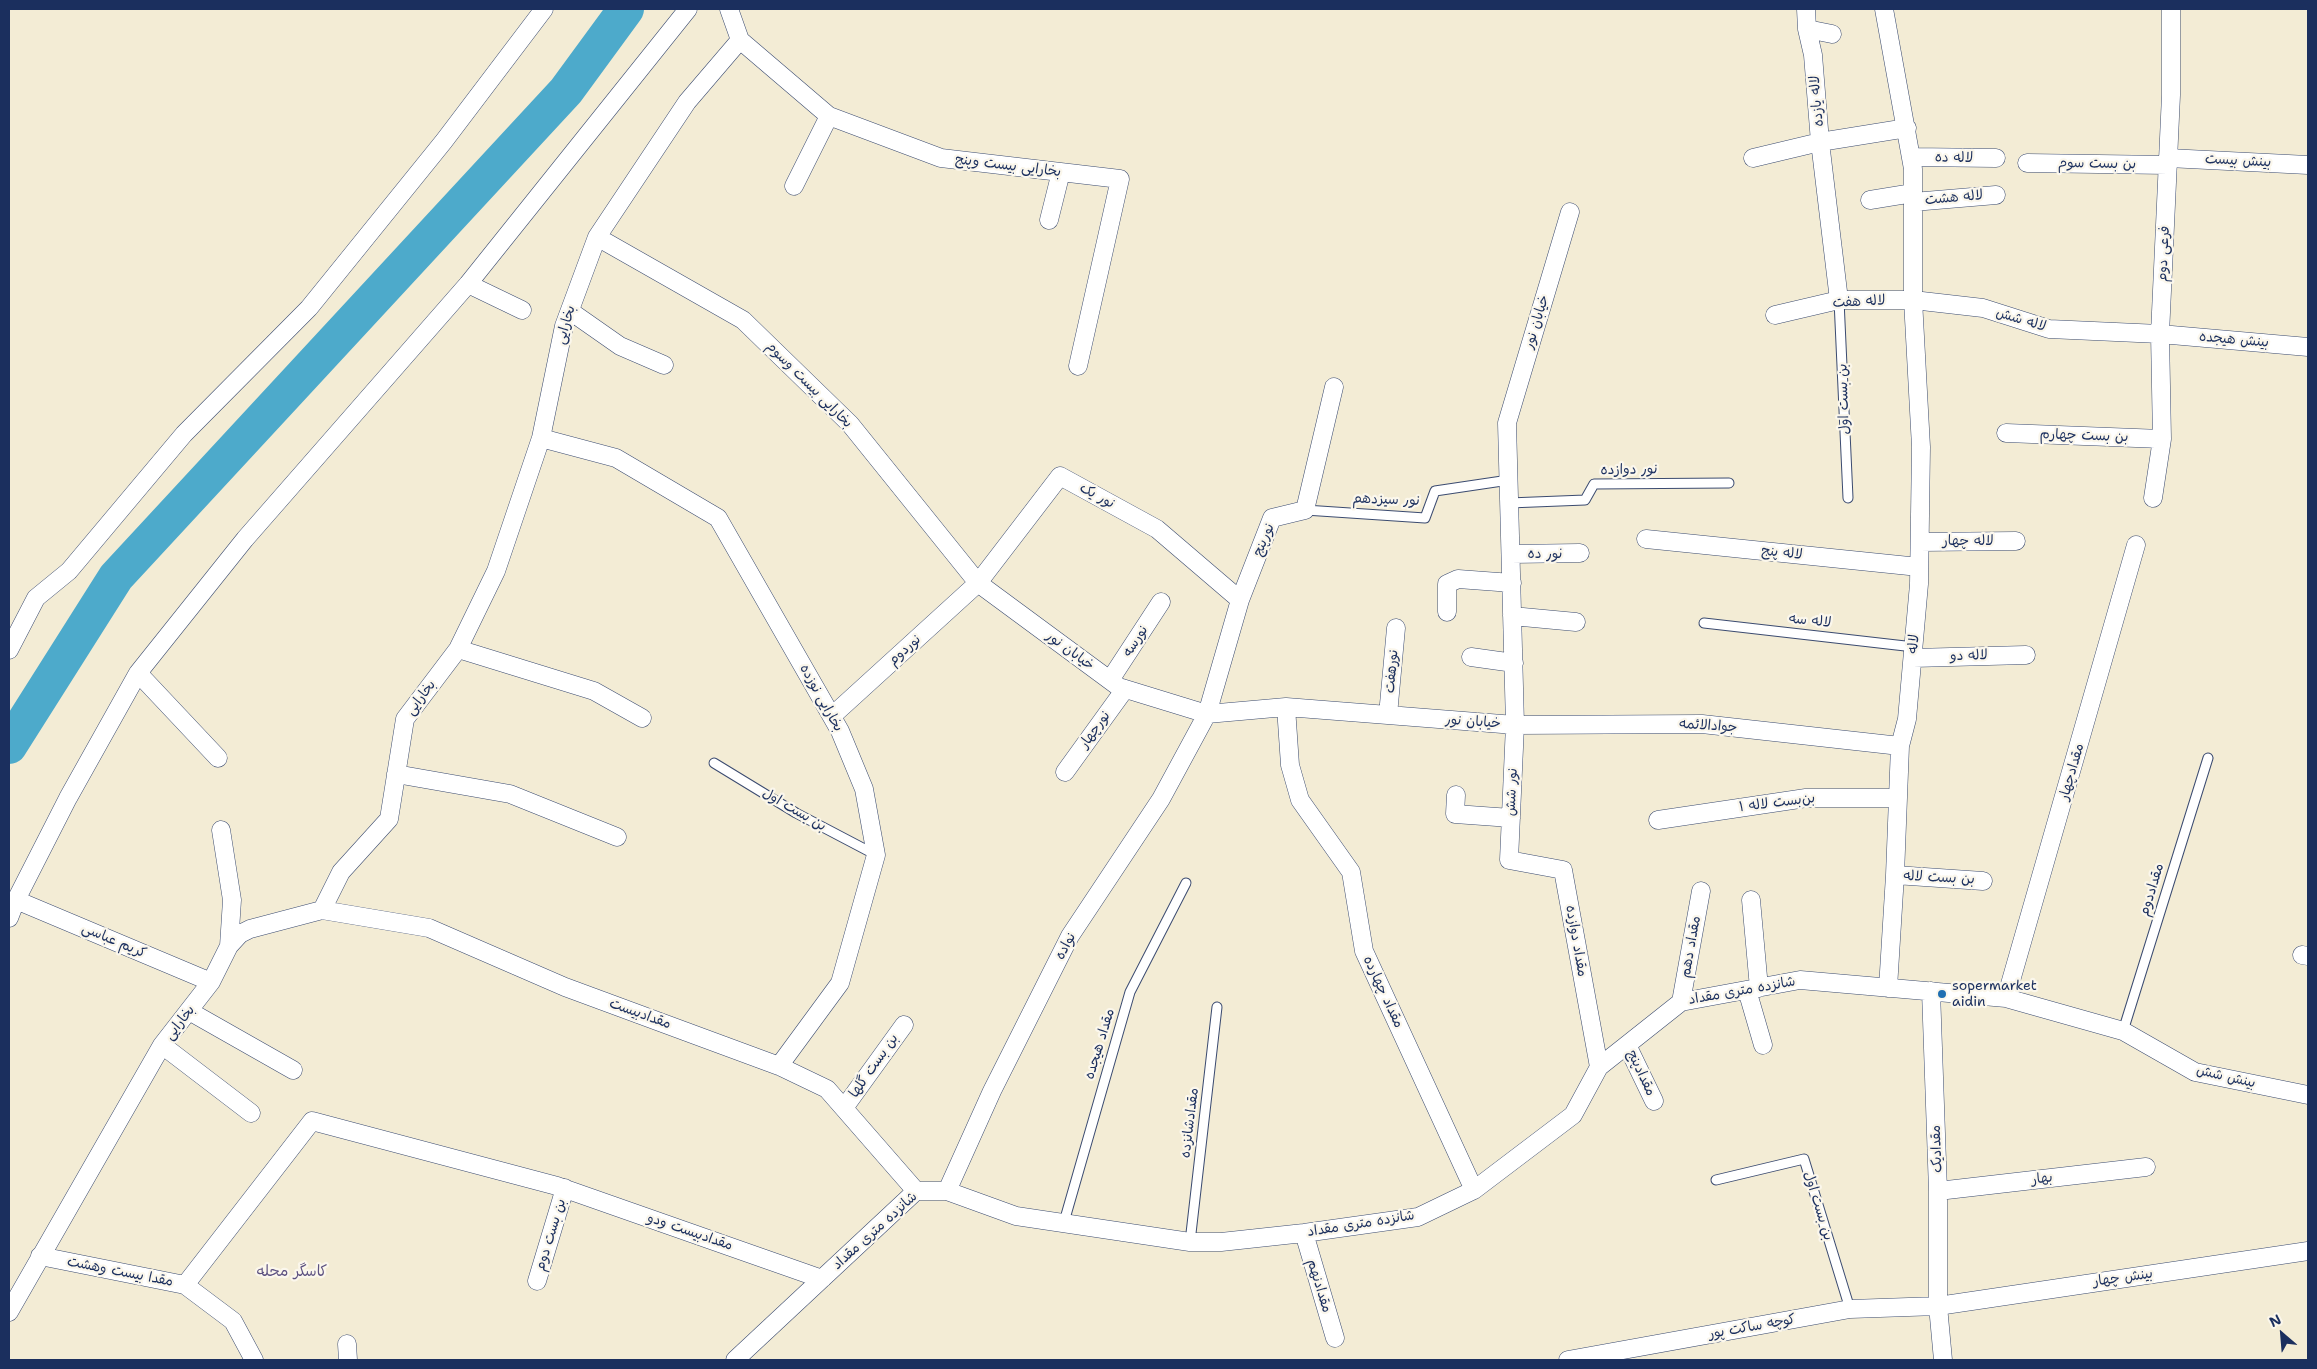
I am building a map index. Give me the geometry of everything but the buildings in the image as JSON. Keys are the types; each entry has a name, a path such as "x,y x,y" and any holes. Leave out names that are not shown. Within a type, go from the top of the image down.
{"street":[{"path":"9,650 36,598 69,571 184,434 309,308 444,141 544,9"},
{"path":"9,918 16,900 68,798 138,673 245,539 468,284 688,9"},
{"path":"729,9 740,40"},
{"name":"لاله یازده","path":"1806,9 1807,29 1813,55 1820,142 1908,128"},
{"name":"لاله","path":"1884,9 1912,157 1914,300 1921,447 1919,566 1908,719 1900,746 1888,988"},
{"name":"فرعی دوم","path":"2153,498 2162,439 2160,334 2168,162 2171,9"},
{"path":"1807,29 1832,34"},
{"name":"بخارایی بیست وپنج","path":"740,40 829,116 941,158 1120,179 1078,366"},
{"name":"بخارایی","path":"9,1312 162,1045 212,982 229,946 240,934 250,929 322,910 341,872 389,819 404,719 458,649 496,571 541,438 564,326 597,238 687,102 740,40"},
{"path":"794,186 829,116"},
{"path":"1753,158 1820,142 1840,300"},
{"name":"لاله ده","path":"1912,157 1996,158"},
{"name":"بن بست سوم","path":"2027,163 2168,162"},
{"name":"بینش بیست","path":"2168,162 2308,165"},
{"path":"1049,220 1061,172"},
{"name":"لاله هشت","path":"1870,200 1996,195"},
{"name":"خیابان نور","path":"978,583 1118,685 1206,714 1286,707 1515,725 1507,423 1570,212"},
{"name":"بخارایی بیست وسوم","path":"597,238 743,320 850,424 978,583"},
{"path":"468,284 522,310"},
{"name":"لاله هفت","path":"1775,315 1840,300 1914,300"},
{"name":"لاله شش","path":"1914,300 1983,308 2049,329 2160,334"},
{"path":"570,311 620,346 664,365"},
{"name":"بینش هیجده","path":"2160,334 2308,347"},
{"path":"1305,510 1334,387"},
{"name":"بن بست چهارم","path":"2006,432 2162,439"},
{"name":"بخارایی نوزده","path":"541,438 616,458 718,518 832,716 864,789 876,855 840,983 779,1066"},
{"name":"نور یک","path":"978,583 1060,476 1157,529 1240,600"},
{"name":"نورپنج","path":"1206,714 1240,600 1272,518 1305,510"},
{"name":"لاله پنج","path":"1646,539 1919,566"},
{"name":"لاله چهار","path":"1920,542 2016,541"},
{"name":"مقدادچهار","path":"2006,998 2136,545"},
{"name":"نور ده","path":"1511,554 1580,553"},
{"path":"1448,612 1447,584 1458,579 1512,583"},
{"name":"نوردوم","path":"832,716 978,583"},
{"name":"نورسه","path":"1118,685 1162,602"},
{"path":"1512,616 1576,622"},
{"name":"نورهفت","path":"1388,715 1396,628"},
{"path":"458,649 594,691 642,718"},
{"name":"لاله دو","path":"1913,652 2026,654"},
{"path":"1472,657 1514,664"},
{"path":"138,673 218,758"},
{"name":"نورچهار","path":"1065,772 1118,685"},
{"name":"مقداد چهارده","path":"1286,707 1290,765 1300,800 1351,872 1364,951 1474,1190"},
{"name":"نواده","path":"947,1190 992,1091 1070,936 1161,799 1206,714"},
{"name":"جوادالائمه","path":"1515,725 1702,724 1900,746"},
{"name":"نور شش","path":"1508,860 1515,725"},
{"path":"396,774 510,794 617,837"},
{"path":"1456,795 1456,814 1511,818"},
{"name":"بن‌بست لاله ۱","path":"1658,820 1806,798 1897,798"},
{"path":"221,830 232,900 229,946"},
{"name":"مقداد دوازده","path":"1508,860 1564,870 1599,1067"},
{"name":"بن بست لاله","path":"1895,876 1983,881"},
{"name":"مقداد دهم","path":"1681,1002 1701,891"},
{"name":"کریم عباسی","path":"16,900 212,982"},
{"path":"1751,900 1753,989 1764,1045"},
{"name":"مقدادبیست","path":"322,910 429,928 566,987 779,1066 827,1089 916,1190"},
{"name":"شانزده متری مقداد","path":"736,1360 916,1190 947,1190 1016,1216 1190,1242 1221,1242 1304,1233 1418,1217 1474,1190 1573,1115 1599,1067 1681,1002 1800,980 2006,998"},
{"name":"مقدادیک","path":"1931,991 1938,1191 1938,1306 1943,1360"},
{"name":"بینش شش","path":"2006,998 2123,1031 2195,1072 2308,1094"},
{"path":"189,1011 293,1070"},
{"name":"بن بست گلها","path":"844,1108 904,1025"},
{"path":"162,1045 251,1113"},
{"name":"مقدادپنج","path":"1628,1045 1654,1101"},
{"name":"مقدادبیست ودو","path":"185,1285 312,1121 561,1187 822,1279"},
{"name":"بهار","path":"1938,1191 2146,1168"},
{"name":"بن بست دوم","path":"537,1281 561,1187"},
{"name":"مقدادنهم","path":"1304,1233 1335,1338"},
{"name":"بینش چهار","path":"1938,1306 2308,1251"},
{"name":"مقدا بیست وهشت","path":"40,1256 185,1285 233,1321 254,1360"},
{"name":"کوچه ساکت پور","path":"1568,1360 1850,1310 1938,1306"}],"lane":[{"name":"بن بست اول","path":"1840,300 1848,498"},
{"name":"نور سیزدهم","path":"1305,510 1425,518 1435,491 1509,480"},
{"name":"نور دوازده","path":"1509,502 1585,500 1594,484 1729,483"},
{"name":"لاله سه","path":"1704,623 1913,652"},
{"name":"مقداددوم","path":"2123,1031 2208,758"},
{"name":"بن بست اول","path":"714,763 796,813 876,855"},
{"name":"مقداد هیجده","path":"1064,1222 1130,992 1186,883"},
{"name":"مقدادشانزده","path":"1190,1242 1217,1007"},
{"name":"بن بست اول","path":"1716,1180 1804,1159 1850,1310"}],"waterway":[{"path":"9,746 116,577 566,91 626,9"}],"place":[{"name":"sopermarket aidin","path":"1942,994"}],"district":[{"name":"کاسگر محله","path":"292,1272"}]}
